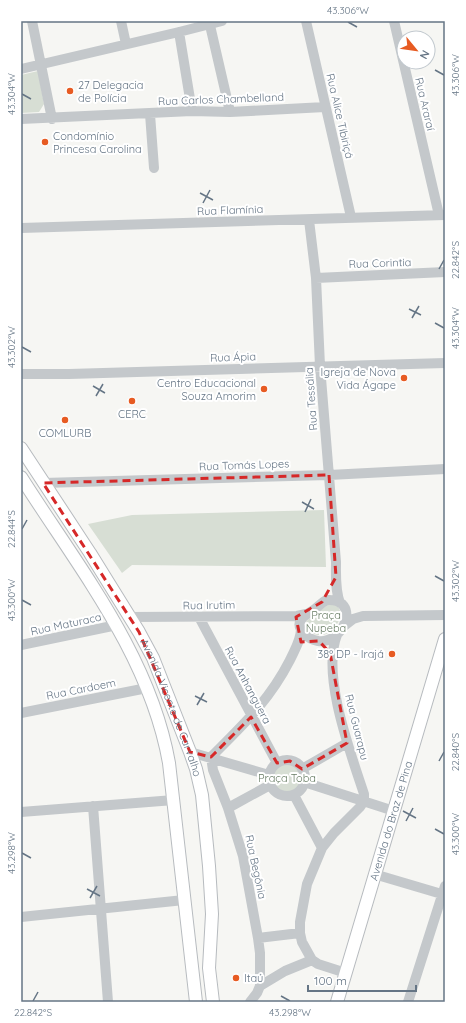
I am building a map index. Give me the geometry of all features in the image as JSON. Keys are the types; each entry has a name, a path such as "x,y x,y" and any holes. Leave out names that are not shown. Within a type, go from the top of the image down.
{"main road":[{"name":"Avenida Vicente de Carvalho","path":"21,448 90,553 153,658 196,769 202,795 212,914 209,968 213,1002"},
{"name":"Avenida Vicente de Carvalho","path":"22,481 116,625 133,656 147,688 166,745 174,800 196,1002"},
{"name":"Avenida do Braz de Pina","path":"337,1002 374,874 445,643"}],"street":[{"path":"32,21 52,119"},
{"path":"121,21 126,44"},
{"path":"21,69 222,21"},
{"name":"Rua Alice Tibiriçá","path":"306,21 351,217"},
{"name":"Rua Araraí","path":"394,21 442,215"},
{"path":"209,23 230,112"},
{"path":"179,32 192,111"},
{"name":"Rua Carlos Chambelland","path":"21,120 192,111 230,112 326,107"},
{"path":"150,114 154,168"},
{"name":"Rua Flamínia","path":"21,228 442,215"},
{"name":"Rua Tessália","path":"309,220 316,278 320,366 336,577 338,596 342,606"},
{"name":"Rua Corintia","path":"316,278 445,272"},
{"name":"Rua Ápia","path":"21,374 69,374 445,362"},
{"name":"Rua Tomás Lopes","path":"43,483 445,469"},
{"name":"Rua Tessália","path":"322,602 330,591 336,577"},
{"path":"211,757 251,717 274,687 294,652 300,638 301,619 306,614 315,609 322,602 329,600 363,616"},
{"path":"342,606 347,618 344,626"},
{"name":"Rua Irutim","path":"130,618 297,616 306,614"},
{"path":"294,652 302,643 316,640 330,640 353,619 363,616 445,615"},
{"path":"288,616 296,619 305,634 327,647 332,657"},
{"name":"Rua Anhanguera","path":"199,617 276,763"},
{"name":"Rua Maturaca","path":"21,645 116,625"},
{"name":"Rua Guarapu","path":"336,635 332,647 336,694 347,743 364,794 364,801"},
{"name":"Rua Cardoem","path":"21,713 147,688"},
{"path":"302,769 347,743"},
{"path":"190,752 211,757 270,780"},
{"name":"Rua Begônia","path":"211,757 213,770 228,808 243,856 258,938 260,986"},
{"path":"290,760 302,769 304,782 299,791 285,796 273,790 270,780 272,768 276,763 290,760"},
{"path":"228,808 270,780"},
{"path":"304,782 394,811"},
{"path":"294,794 322,848"},
{"path":"21,812 174,800"},
{"path":"346,973 318,964 312,960 302,942 300,933 303,904 307,884 322,848 364,801"},
{"path":"93,806 108,1002"},
{"path":"374,874 444,892 408,1002"},
{"path":"21,917 184,900"},
{"path":"258,938 300,933"},
{"path":"250,1002 260,986 285,972 312,960"}],"highlighted area":[{"path":"329,475 336,577 322,602 296,617 301,642 319,641 330,653 347,743 302,769 290,761 277,763 251,717 211,757 190,752 139,632 43,483"}],"green space":[{"path":"38,71 44,104 39,112 21,113 21,75"},
{"path":"324,510 326,567 132,565 122,573 88,524 132,515"},
{"name":"Praça Nupeba","path":"328,605 335,605 339,608 340,616 335,627 323,635 312,633 306,629 306,622"},
{"name":"Praça Toba","path":"287,764 297,768 301,778 297,788 287,792 277,788 273,778 277,768"}],"place":[{"name":"27 Delegacia de Polícia","path":"70,91"},
{"name":"Condomínio Princesa Carolina","path":"45,142"},
{"name":"Igreja de Nova Vida Ágape","path":"404,378"},
{"name":"Centro Educacional Souza Amorim","path":"264,389"},
{"name":"CERC","path":"132,401"},
{"name":"COMLURB","path":"65,420"},
{"name":"38º DP - Irajá","path":"392,654"},
{"name":"Itaú","path":"236,978"}]}
